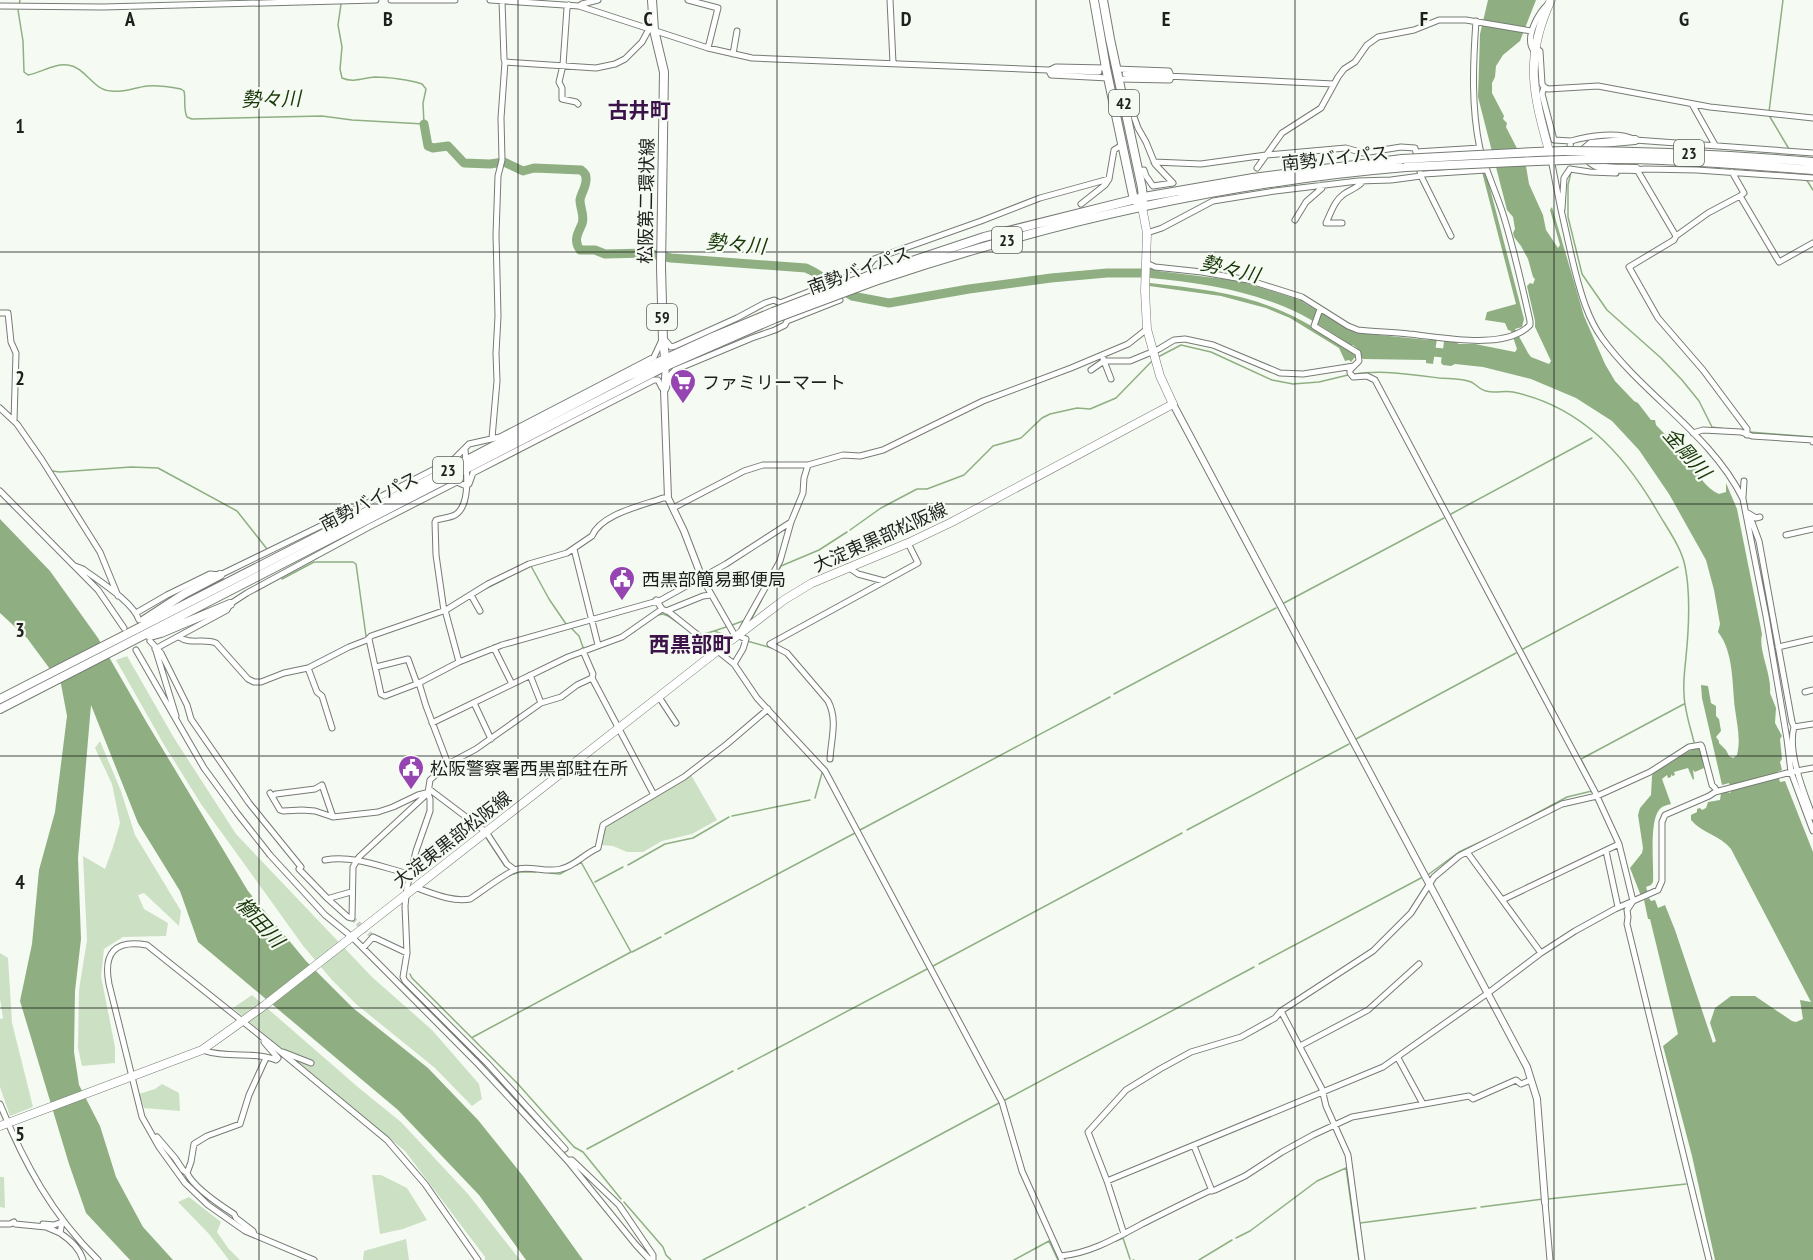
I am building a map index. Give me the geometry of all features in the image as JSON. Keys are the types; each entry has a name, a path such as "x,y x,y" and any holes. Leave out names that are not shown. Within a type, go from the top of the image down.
{"main road":[{"name":"松阪第二環状線","path":"652,0 651,29 664,72 661,267 665,362"},
{"name":"42","path":"1094,0 1103,70 1108,78 1134,200"},
{"name":"42","path":"1103,0 1116,69 1122,76 1122,96 1138,171 1142,202"},
{"path":"1549,151 1535,92 1534,49 1550,1"},
{"path":"1635,142 1591,144 1586,155 1594,165 1600,167 1636,168"},
{"name":"南勢バイパス","path":"1536,157 1549,151 1568,156"},
{"name":"南勢バイパス","path":"874,277 1142,202 1404,163 1536,157 1551,161 1568,156 1586,155 1726,154 1813,162"},
{"name":"南勢バイパス","path":"1586,155 1718,162 1812,177"},
{"path":"1134,200 1142,202 1147,233 1145,291 1147,329 1154,357 1173,404"},
{"name":"南勢バイパス","path":"0,699 131,637 665,362 775,315 984,237 1134,200"},
{"name":"大淀東黒部松阪線","path":"6,1124 202,1050 245,1021 718,651 740,638 784,600 812,583 952,522 1173,404"},
{"path":"131,637 139,623 184,594 220,575"},
{"path":"131,637 161,633 230,604"},
{"name":"南勢バイパス","path":"0,709 131,637"}],"street":[{"path":"0,6 114,7 376,0"},
{"path":"391,0 455,0"},
{"path":"490,0 579,6 708,48 752,58 1049,71 1056,67 1103,70"},
{"path":"579,6 598,0"},
{"path":"688,0 718,8"},
{"path":"708,48 718,0"},
{"path":"890,0 893,63"},
{"path":"492,438 497,381 498,176 502,160 501,118 505,62 502,1"},
{"path":"1550,1 1530,31 1530,47 1540,51 1544,87 1542,94 1554,140 1568,156 1590,172 1627,173 1636,168 1812,177"},
{"path":"569,5 559,82 562,88 562,99 578,104"},
{"path":"1257,168 1282,132 1321,108 1344,69 1355,62 1367,45 1382,35 1414,30 1436,20 1477,21 1530,31"},
{"path":"1146,265 1248,280 1302,297 1319,310 1358,330 1457,339 1485,339 1509,337 1527,328 1530,321 1502,212 1480,148 1473,78 1477,21"},
{"path":"505,62 596,68 615,64 633,52 651,29"},
{"path":"733,54 737,31"},
{"path":"1116,69 1169,71 1171,76"},
{"path":"1049,71 1051,75 1108,78"},
{"path":"1122,76 1170,80 1171,76"},
{"path":"1171,76 1335,82"},
{"path":"1544,87 1548,89 1598,86 1692,104 1813,118"},
{"path":"1122,96 1127,97 1154,162 1173,183 1153,186 1144,170 1138,171"},
{"path":"1692,104 1715,145"},
{"path":"1562,219 1564,178 1568,156 1587,136 1629,137 1635,142 1715,145 1813,153"},
{"path":"1081,204 1109,179 1114,150 1122,145"},
{"path":"1154,162 1201,164 1266,155 1346,148 1363,153 1401,147 1415,148 1421,176 1451,236"},
{"path":"1416,152 1480,148"},
{"path":"1549,151 1562,219 1582,295 1593,323 1601,337 1646,387 1693,433 1725,469 1743,499 1766,616 1792,772 1813,831"},
{"path":"1636,168 1676,236"},
{"path":"1147,233 1162,228 1213,201 1261,192 1391,180 1424,174 1486,170"},
{"path":"1732,172 1744,194 1707,213 1676,236 1674,240 1629,267 1659,318 1703,370 1748,432"},
{"path":"839,280 868,269 874,259 1040,198 1109,179"},
{"path":"1342,224 1326,223 1336,201 1344,194 1359,187 1363,181"},
{"path":"1295,220 1306,202 1322,188 1322,185"},
{"path":"1740,196 1779,262 1813,243"},
{"path":"136,613 210,574 220,575 267,555 454,459 469,444 500,437 654,357 659,343 663,341 667,341 671,347 675,346 765,303 774,300 780,303 821,287"},
{"path":"664,390 668,387 671,373 675,370 775,330 785,325 787,321 840,300"},
{"path":"1319,310 1314,324 1358,353 1359,361 1350,370 1353,377 1367,376 1375,380 1597,796 1619,844 1633,901 1627,910 1627,924 1709,1260"},
{"path":"0,313 8,313 11,342 16,353 14,421"},
{"path":"673,508 744,471 763,465 808,465 843,455 860,456 873,453 983,401 1103,358 1128,344 1147,329"},
{"path":"1103,358 1130,361 1154,357 1174,340 1185,339 1213,345 1280,373 1303,374 1355,366"},
{"path":"1091,370 1103,358"},
{"path":"1103,358 1111,380"},
{"path":"665,362 668,498 684,531 702,578 734,634 740,638 743,649 734,664"},
{"path":"466,486 469,484 472,473 654,380 658,380 664,390"},
{"path":"1173,404 1527,1067 1537,1099 1551,1260"},
{"path":"0,408 14,421 42,460 100,552 118,596"},
{"path":"1693,433 1703,430 1748,432 1812,440 1813,442"},
{"path":"459,662 445,611 436,555 435,522 455,515 462,509 465,502 465,449"},
{"path":"740,638 780,561 791,522 803,493 808,465"},
{"path":"1743,499 1744,481"},
{"path":"155,649 227,610 230,604 278,574 457,482 466,486"},
{"path":"0,491 98,590 131,637 177,723 221,792 270,855 325,915 363,948 479,1065 567,1160 636,1245 652,1260"},
{"path":"178,637 191,642 212,641 248,679 261,682 284,673 308,668 371,636 445,611 488,584 529,564 574,549 592,536 593,532 611,517 668,498"},
{"path":"1746,512 1756,518 1760,517"},
{"path":"1746,512 1759,541 1794,728 1792,772 1813,817"},
{"path":"369,639 381,694 385,696 495,648 661,600 702,578 791,522"},
{"path":"1786,535 1813,528"},
{"path":"830,759 833,738 832,709 828,701 787,653 770,644 918,563 908,543"},
{"path":"574,549 598,645"},
{"path":"74,566 83,569 129,604 139,620"},
{"path":"848,567 858,574 884,581"},
{"path":"432,723 584,650 622,637 664,610 711,595"},
{"path":"472,596 480,611"},
{"path":"656,600 664,610 734,664 757,698 825,771 1002,1102 1022,1171 1061,1258 1090,1250 1245,1176 1282,1152 1352,1117 1469,1096 1473,1099 1516,1080 1521,1084 1531,1080"},
{"path":"1778,647 1813,639"},
{"path":"150,641 155,649 177,723"},
{"path":"495,648 512,684"},
{"path":"155,649 161,653 187,705 191,719 196,723 249,803 301,867 299,869 328,900 348,917 352,918 353,867 357,860 428,791"},
{"path":"584,650 593,674 592,678 654,795"},
{"path":"376,667 408,659 416,681 419,682 448,764"},
{"path":"308,668 317,692 322,696 332,728"},
{"path":"530,675 541,704"},
{"path":"565,1149 488,1064 405,981 403,977 407,953 405,906 410,873 430,811 428,784 430,780 448,764 476,749 541,704 561,697 576,685 592,678"},
{"path":"1805,692 1813,690"},
{"path":"660,697 676,723"},
{"path":"474,703 490,739"},
{"path":"417,888 450,899 470,899 515,870 539,868 558,870 568,867 586,853 598,848 603,825 698,767 768,709"},
{"path":"1794,728 1813,724"},
{"path":"1124,1234 1088,1132 1126,1090 1191,1052 1240,1036 1275,1018 1281,1011 1373,951 1411,913 1434,877 1467,852 1562,804 1597,796 1650,772 1689,747 1701,745 1712,785 1717,790"},
{"path":"1107,1181 1383,1067 1575,931 1618,907 1658,890 1662,881 1662,822 1665,815 1717,790 1813,768"},
{"path":"333,817 322,785 315,789 271,794 280,810 315,811 333,817 378,812 428,791"},
{"path":"428,791 484,834 507,864 515,870"},
{"path":"1502,900 1619,844"},
{"path":"1606,851 1618,907"},
{"path":"1467,852 1541,953"},
{"path":"325,860 337,858 357,860 410,873"},
{"path":"328,900 330,897 351,892"},
{"path":"363,948 374,937 407,953"},
{"path":"314,1260 245,1231 208,1205 185,1183 150,1132 142,1117 130,1077 109,984 107,964 115,949 134,943 147,945 245,1021 357,1115 400,1154 425,1184 478,1260"},
{"path":"1300,1046 1368,1010 1419,964"},
{"path":"1281,1011 1323,1092 1326,1106 1348,1155 1362,1260"},
{"path":"202,1050 230,1056 264,1056 276,1060 278,1058 264,1039"},
{"path":"281,1052 311,1063"},
{"path":"188,1173 194,1144 207,1136 240,1124 249,1095 266,1058"},
{"path":"1398,1058 1423,1104"},
{"path":"0,1104 6,1124 40,1188 62,1222 98,1260"},
{"path":"150,1132 175,1158 189,1177 234,1214 253,1231 254,1235"},
{"path":"1194,1146 1212,1191"},
{"path":"567,1160 572,1160 619,1205 653,1255 652,1260"},
{"path":"0,1222 54,1225 62,1222"},
{"path":"14,1222 15,1224 46,1227 60,1233 82,1255 83,1260"},
{"path":"60,1233 62,1222"}],"shaded area":[{"path":"127,656 174,738 236,834 372,977 432,1030 479,1084 482,1099 472,1106 435,1068 356,1004 304,947 201,804 163,743 116,660"},
{"path":"100,741 121,791 135,835 181,911 179,926 144,893 138,895 144,909 168,923 166,936 123,937 104,949 101,976 115,1047 115,1063 82,1066 78,1048 79,990 87,940 83,856 105,869 120,823 112,784 95,748"},
{"path":"691,775 717,820 692,834 662,841 643,852 627,852 613,846 600,845 605,827"},
{"path":"0,953 8,958 12,1023 33,1107 10,1116 0,1087 0,1019 3,1018 0,999"},
{"path":"252,995 401,1122 468,1194 520,1260 485,1260 405,1151 233,1008"},
{"path":"162,1084 179,1093 180,1111 144,1108 139,1094"},
{"path":"372,1175 381,1175 407,1188 427,1220 380,1234"},
{"path":"0,1177 4,1177 5,1208 0,1207"},
{"path":"189,1197 221,1222 217,1232 240,1260 229,1260 209,1234 178,1202"},
{"path":"406,1239 409,1260 363,1260 364,1251"}],"water":[{"path":"1488,0 1536,0 1520,41 1503,55 1496,66 1492,93 1526,166 1529,184 1543,215 1546,230 1558,248 1560,245 1550,210 1552,207 1584,316 1605,364 1615,381 1638,403 1651,420 1655,420 1656,425 1688,458 1695,462 1700,477 1707,485 1719,494 1726,492 1726,483 1737,509 1762,634 1761,641 1770,693 1776,708 1775,723 1782,736 1780,762 1782,770 1777,772 1780,782 1785,781 1813,852 1813,1260 1715,1260 1692,1156 1663,1046 1678,1034 1650,919 1648,919 1644,900 1649,898 1651,901 1655,900 1658,908 1665,905 1713,1043 1716,1041 1710,1023 1715,1008 1731,996 1755,996 1796,1022 1803,1019 1800,1000 1811,1002 1731,849 1691,820 1691,815 1697,812 1697,809 1702,810 1706,808 1708,802 1720,800 1721,793 1731,792 1729,783 1722,785 1701,685 1708,686 1711,703 1716,706 1716,716 1719,719 1721,731 1716,737 1719,743 1733,758 1737,755 1739,743 1730,659 1718,632 1720,624 1706,560 1669,494 1639,450 1612,421 1576,398 1531,379 1483,367 1455,364 1451,366 1441,363 1444,341 1515,352 1517,349 1511,331 1505,323 1485,320 1487,312 1516,304 1482,172 1486,173 1524,319 1522,327 1515,329 1531,357 1549,364 1551,361 1535,327 1527,286 1530,283 1533,284 1535,279 1528,259 1514,237 1513,217 1507,210 1478,97 1480,34"},
{"path":"1150,270 1240,281 1302,299 1303,302 1349,329 1369,334 1437,339 1433,364 1426,363 1426,360 1363,359 1361,356 1355,357 1351,362 1345,361 1339,348 1290,318 1266,308 1221,296 1149,286 1150,283 1184,287 1252,300 1293,316 1355,353 1361,352 1353,345 1348,345 1318,324 1293,311 1235,291 1150,278"},
{"name":"櫛田川","path":"0,519 50,571 98,638 248,891 306,961 353,1008 428,1068 478,1120 523,1176 583,1260 526,1260 479,1195 398,1110 198,942 180,891 138,823 91,705 78,858 81,939 75,991 74,1052 79,1085 100,1126 116,1177 143,1227 173,1260 130,1260 86,1213 20,1001 32,944 39,870 55,812 67,716 61,684 27,638 0,613"},
{"path":"1693,747 1700,748 1704,768 1695,772 1693,770 1694,779 1688,768 1662,779 1671,804 1659,810 1656,816 1653,834 1653,882 1646,887 1648,893 1641,896 1630,868 1642,853 1643,848 1638,815 1640,808 1651,795 1654,772"}],"waterway":[{"name":"勢々川","path":"19,5 20,0"},
{"path":"1769,112 1783,0"},
{"name":"勢々川","path":"18,10 23,41 24,72 28,75 58,65 68,65 80,70 104,90 120,91 152,86 181,89 184,91 187,117 192,119 322,116 424,124 423,103 426,89 422,84 375,77 354,80 342,78 340,69 342,47 338,25 341,4"},
{"path":"1770,117 1789,149"},
{"name":"勢々川","path":"424,124 428,146 433,148 448,146 464,163 504,162 523,171 534,168 581,170 585,174 586,181 580,200 583,215 577,240 580,250 595,250 605,254 647,253 671,258 806,268 852,296 889,303 1051,278 1107,273 1152,273"},
{"path":"1571,172 1568,185 1568,217 1582,274 1607,310 1682,380 1699,401 1712,427 1726,429"},
{"path":"1806,179 1813,190"},
{"path":"1158,357 1181,345 1211,352 1272,380 1293,384 1319,382 1348,375"},
{"name":"勢々川","path":"1423,351 1454,354"},
{"path":"850,530 881,508 917,489 927,489 964,475 993,446 1021,438 1042,418 1050,414 1077,408 1090,409 1116,398 1153,360"},
{"path":"1353,374 1386,372 1460,379 1471,382 1486,391 1513,392 1537,399 1579,420 1614,451 1643,488 1673,537 1683,559 1687,577 1689,611 1684,699 1694,742"},
{"path":"1749,432 1813,437"},
{"path":"1451,514 1592,438"},
{"path":"52,471 158,468 237,511 267,549"},
{"path":"1284,603 1444,518"},
{"path":"774,578 781,566 819,550 847,532"},
{"path":"282,579 314,562 353,562 356,564 366,636"},
{"path":"528,567 531,566 566,624"},
{"path":"1523,649 1678,567"},
{"path":"483,590 505,579"},
{"path":"751,620 761,601"},
{"path":"1114,694 1276,608"},
{"path":"658,615 668,616 697,636"},
{"path":"732,625 743,621"},
{"path":"714,631 726,627"},
{"path":"572,629 579,636 584,650"},
{"path":"618,641 635,631"},
{"path":"701,635 714,631 731,637"},
{"path":"747,641 772,648"},
{"path":"1356,739 1516,653"},
{"path":"860,830 1110,697"},
{"path":"1596,789 1581,759 1684,704"},
{"path":"1187,830 1349,744"},
{"path":"815,798 822,773"},
{"path":"1511,827 1567,797 1592,791"},
{"path":"732,816 810,800"},
{"path":"628,865 665,844 693,838 729,817"},
{"path":"665,934 855,833"},
{"path":"933,966 1182,833"},
{"path":"485,836 508,868"},
{"path":"1429,874 1459,852 1491,837"},
{"path":"473,1037 631,952 581,862 577,865"},
{"path":"595,882 623,867"},
{"path":"549,873 560,874 570,868"},
{"path":"514,874 536,872"},
{"path":"1259,964 1421,878"},
{"path":"632,952 661,937"},
{"path":"1005,1100 1254,967"},
{"path":"738,1069 927,969"},
{"path":"410,974 518,1084 574,1147 583,1152 621,1199"},
{"path":"587,1149 733,1071"},
{"path":"809,1205 999,1103"},
{"path":"1236,1238 1250,1231 1317,1181 1346,1168 1359,1260"},
{"path":"1548,1199 1686,1184"},
{"path":"1481,1207 1543,1199"},
{"path":"624,1202 663,1247 671,1260"},
{"path":"703,1260 805,1207"},
{"path":"1360,1223 1476,1208"},
{"path":"1116,1241 1123,1238 1130,1259"},
{"path":"1199,1260 1232,1240"},
{"path":"1014,1260 1049,1241 1058,1260"}],"tunnel":[{"path":"352,918 373,937"}],"place":[{"name":"ファミリーマート","path":"683,405"},
{"name":"西黒部簡易郵便局","path":"622,602"},
{"name":"松阪警察署西黒部駐在所","path":"411,791"}],"district":[{"name":"古井町","path":"639,110"},
{"name":"西黒部町","path":"691,644"}],"water label":[{"name":"金剛川","path":"1687,453"}]}
